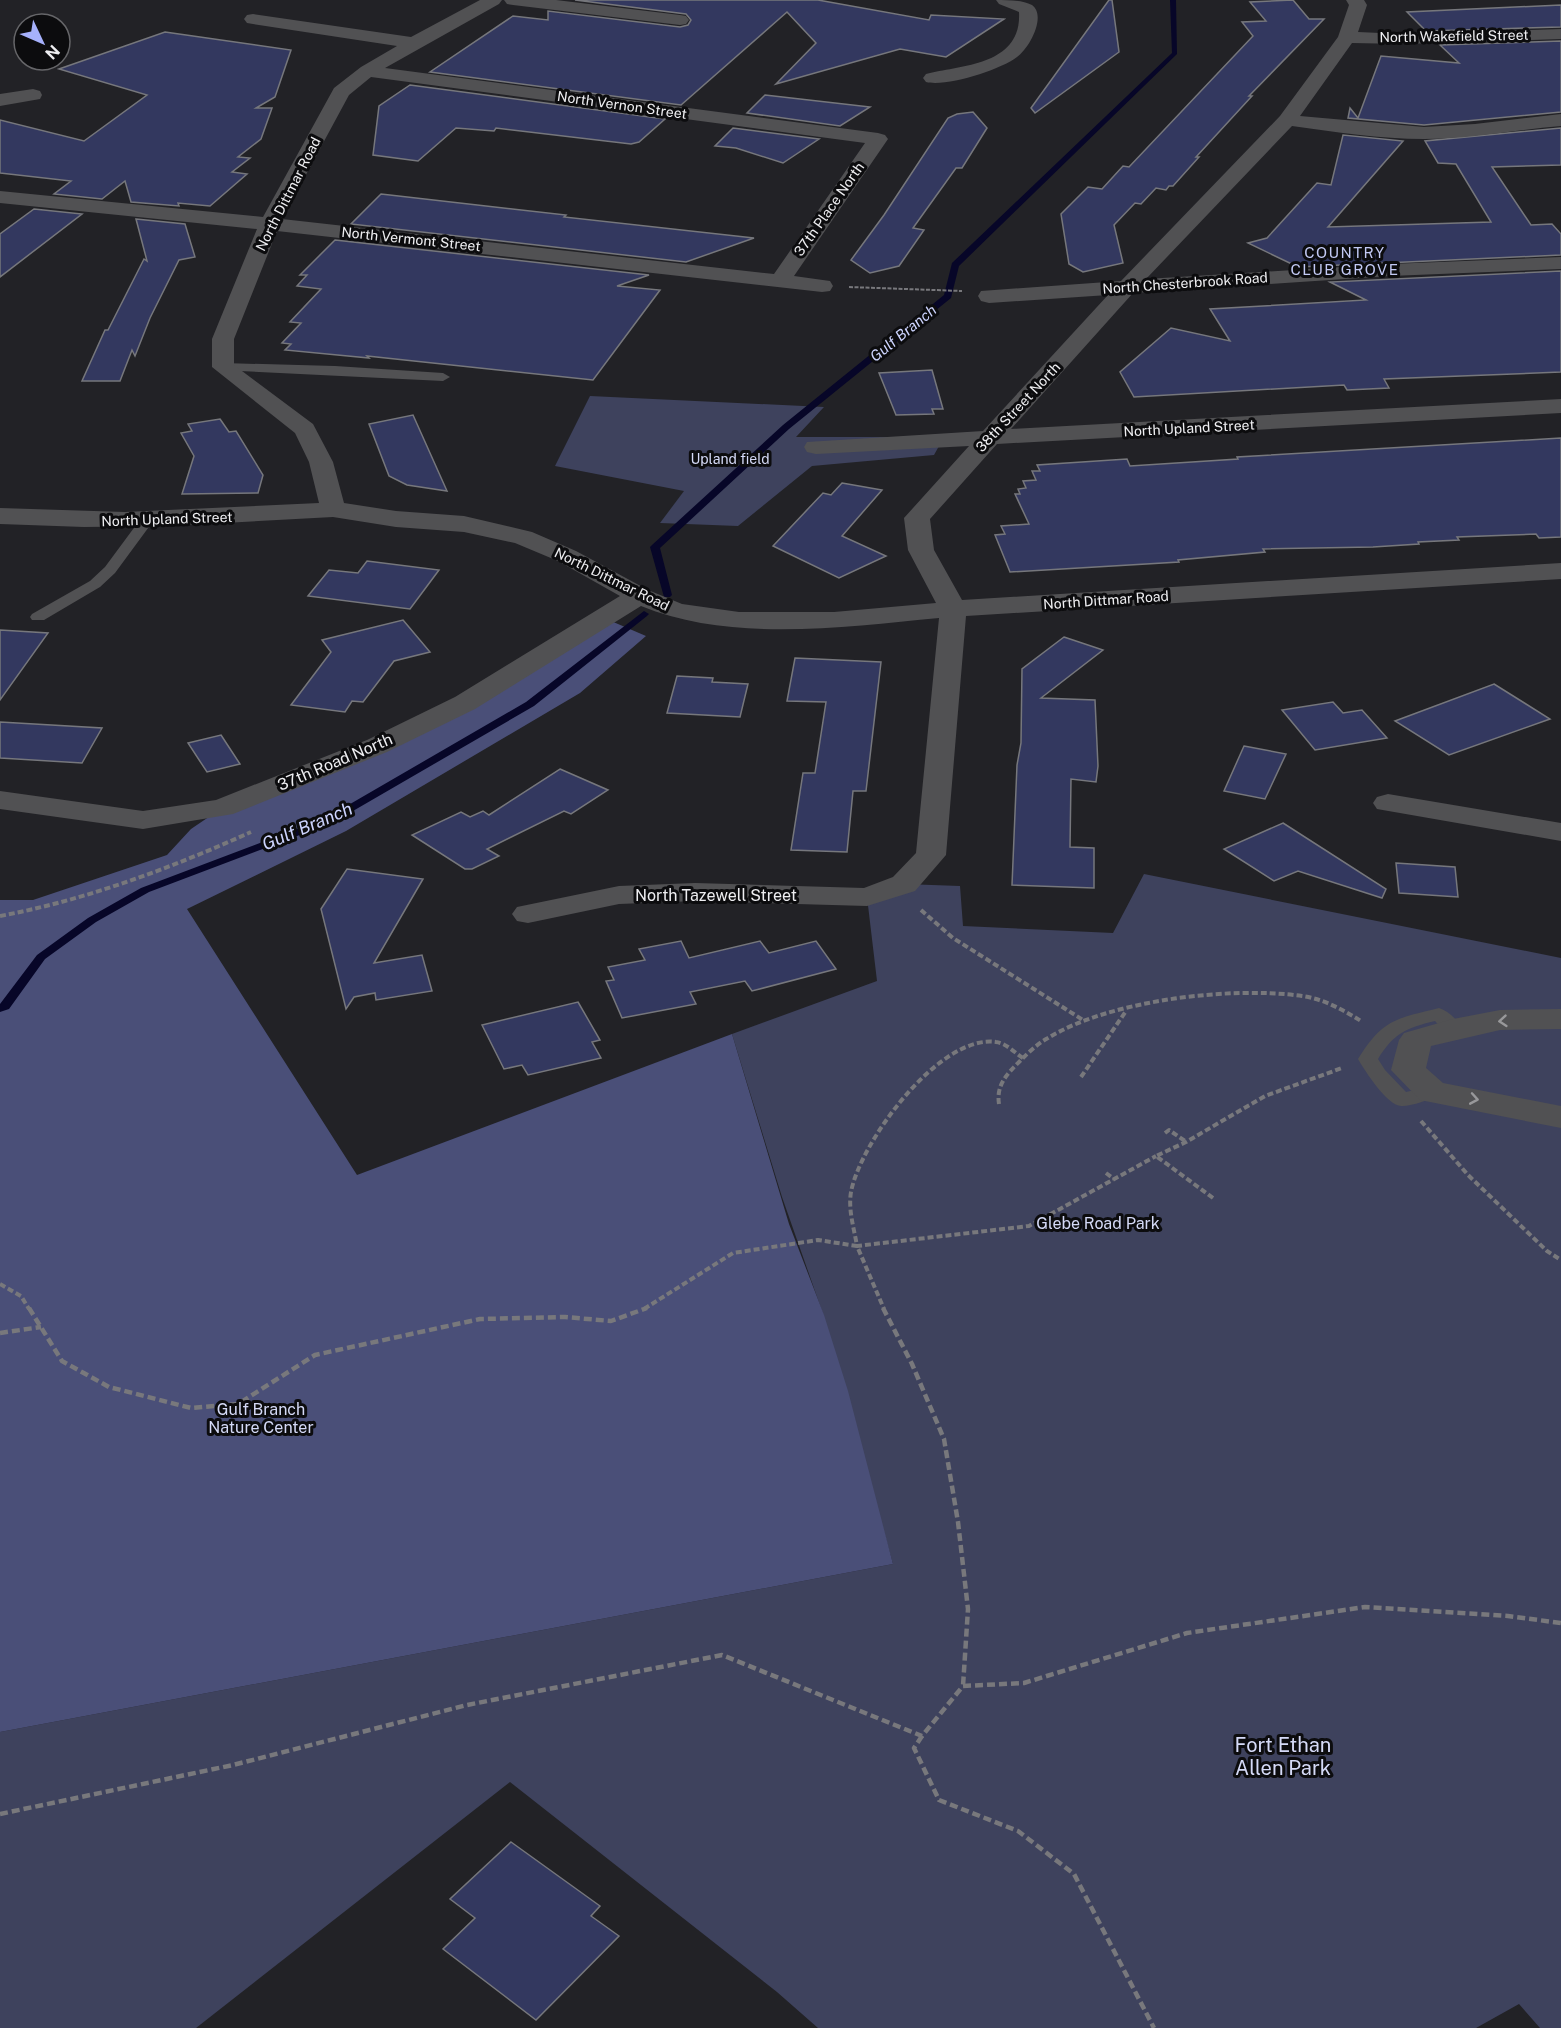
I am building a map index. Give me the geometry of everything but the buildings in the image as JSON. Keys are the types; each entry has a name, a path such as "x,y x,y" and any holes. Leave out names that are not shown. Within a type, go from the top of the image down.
{"street":[{"name":"North Dittmar Road","path":"223,367 223,339 269,225 341,92 367,71 493,0"},
{"path":"513,0 680,20"},
{"path":"932,78 974,71 1011,55 1026,35 1030,23 1027,9 1005,0"},
{"name":"38th Street North","path":"953,609 921,550 917,518 1128,286 1287,120 1347,37 1358,5 1355,0"},
{"path":"253,20 414,43"},
{"name":"North Wakefield Street","path":"1347,37 1403,39 1561,34"},
{"name":"North Vernon Street","path":"367,71 878,139"},
{"path":"0,100 33,95"},
{"path":"1287,120 1363,130 1425,133 1478,130 1561,120"},
{"name":"37th Place North","path":"781,280 878,139"},
{"name":"North Vermont Street","path":"0,197 420,239 822,286"},
{"name":"North Chesterbrook Road","path":"989,296 1465,265 1561,263"},
{"path":"223,367 305,429 321,462 333,509"},
{"name":"North Upland Street","path":"816,447 1561,406"},
{"name":"North Dittmar Road","path":"333,509 396,519 464,524 523,537 567,556 639,596 676,611 739,621 834,620 953,609 1561,571"},
{"name":"North Upland Street","path":"0,516 73,521 147,520 333,509"},
{"name":"37th Road North","path":"0,800 143,820 222,808 377,746 465,703 639,596"},
{"name":"North Tazewell Street","path":"528,914 619,895 695,892 867,897 904,884 931,855 953,609"},
{"path":"1388,803 1561,832"},
{"path":"1561,1019 1500,1020 1453,1029 1416,1040 1407,1070 1417,1096 1561,1117"}],"lane":[{"path":"223,367 324,369 443,377"},
{"path":"38,617 95,584 110,570 147,520"},
{"path":"1417,1096 1377,1074 1368,1059 1382,1035 1396,1025 1439,1014 1453,1029"}],"path":[{"path":"822,286 968,291"},
{"path":"0,916 32,910 181,864 251,832"},
{"path":"923,913 953,938 1084,1021"},
{"path":"999,1104 997,1095 1003,1077 1052,1035 1084,1021 1160,1003 1245,993 1304,996 1339,1008 1382,1035"},
{"path":"1081,1077 1126,1010"},
{"path":"1023,1058 996,1042 981,1042 955,1052 936,1067 890,1113 861,1160 850,1201 857,1246 944,1439 958,1522 968,1609 963,1686 914,1748 939,1800 1018,1831 1074,1874 1154,2028"},
{"path":"0,1284 21,1296 62,1361 109,1386 191,1408 238,1404 315,1354 480,1319 564,1317 611,1321 642,1311 733,1253 818,1240 857,1246 1029,1226 1156,1156 1186,1142 1265,1096 1368,1059"},
{"path":"1417,1096 1468,1175 1547,1251 1561,1260"},
{"path":"1165,1133 1169,1130 1186,1142"},
{"path":"1156,1156 1213,1198"},
{"path":"1106,1173 1114,1179"},
{"path":"0,1333 41,1327"},
{"path":"963,1686 1024,1683 1187,1633 1365,1606 1508,1616 1561,1623"},
{"path":"0,1814 233,1765 467,1705 722,1656 922,1736"}],"green space":[{"name":"Upland field","path":"590,396 824,407 796,437 944,437 934,455 812,466 738,526 660,523 684,491 555,466"},
{"name":"Gulf Branch Nature Center","path":"604,618 646,636 580,693 346,831 187,909 357,1175 732,1034 789,1224 824,1315 848,1391 893,1564 0,1732 0,900 33,900 167,855 191,829 222,808 377,746"},
{"path":"1144,874 1561,958 1561,2028 1540,2028 1519,2004 1476,2028 818,2028 777,1992 510,1782 196,2028 0,2028 0,1732 893,1564 822,1311 782,1197 732,1034 877,981 867,897 904,884 960,886 963,926 1113,933"}],"waterway":[{"name":"Gulf Branch","path":"667,595 655,547 786,427 948,296 955,265 1175,53 1173,0"},
{"name":"Gulf Branch","path":"0,1008 5,1006 41,957 92,920 145,890 330,820 530,704 644,614"}],"district":[{"name":"COUNTRY CLUB GROVE","path":"1345,260"}],"park label":[{"name":"Glebe Road Park","path":"1098,1223"},
{"name":"Fort Ethan Allen Park","path":"1283,1756"}]}
